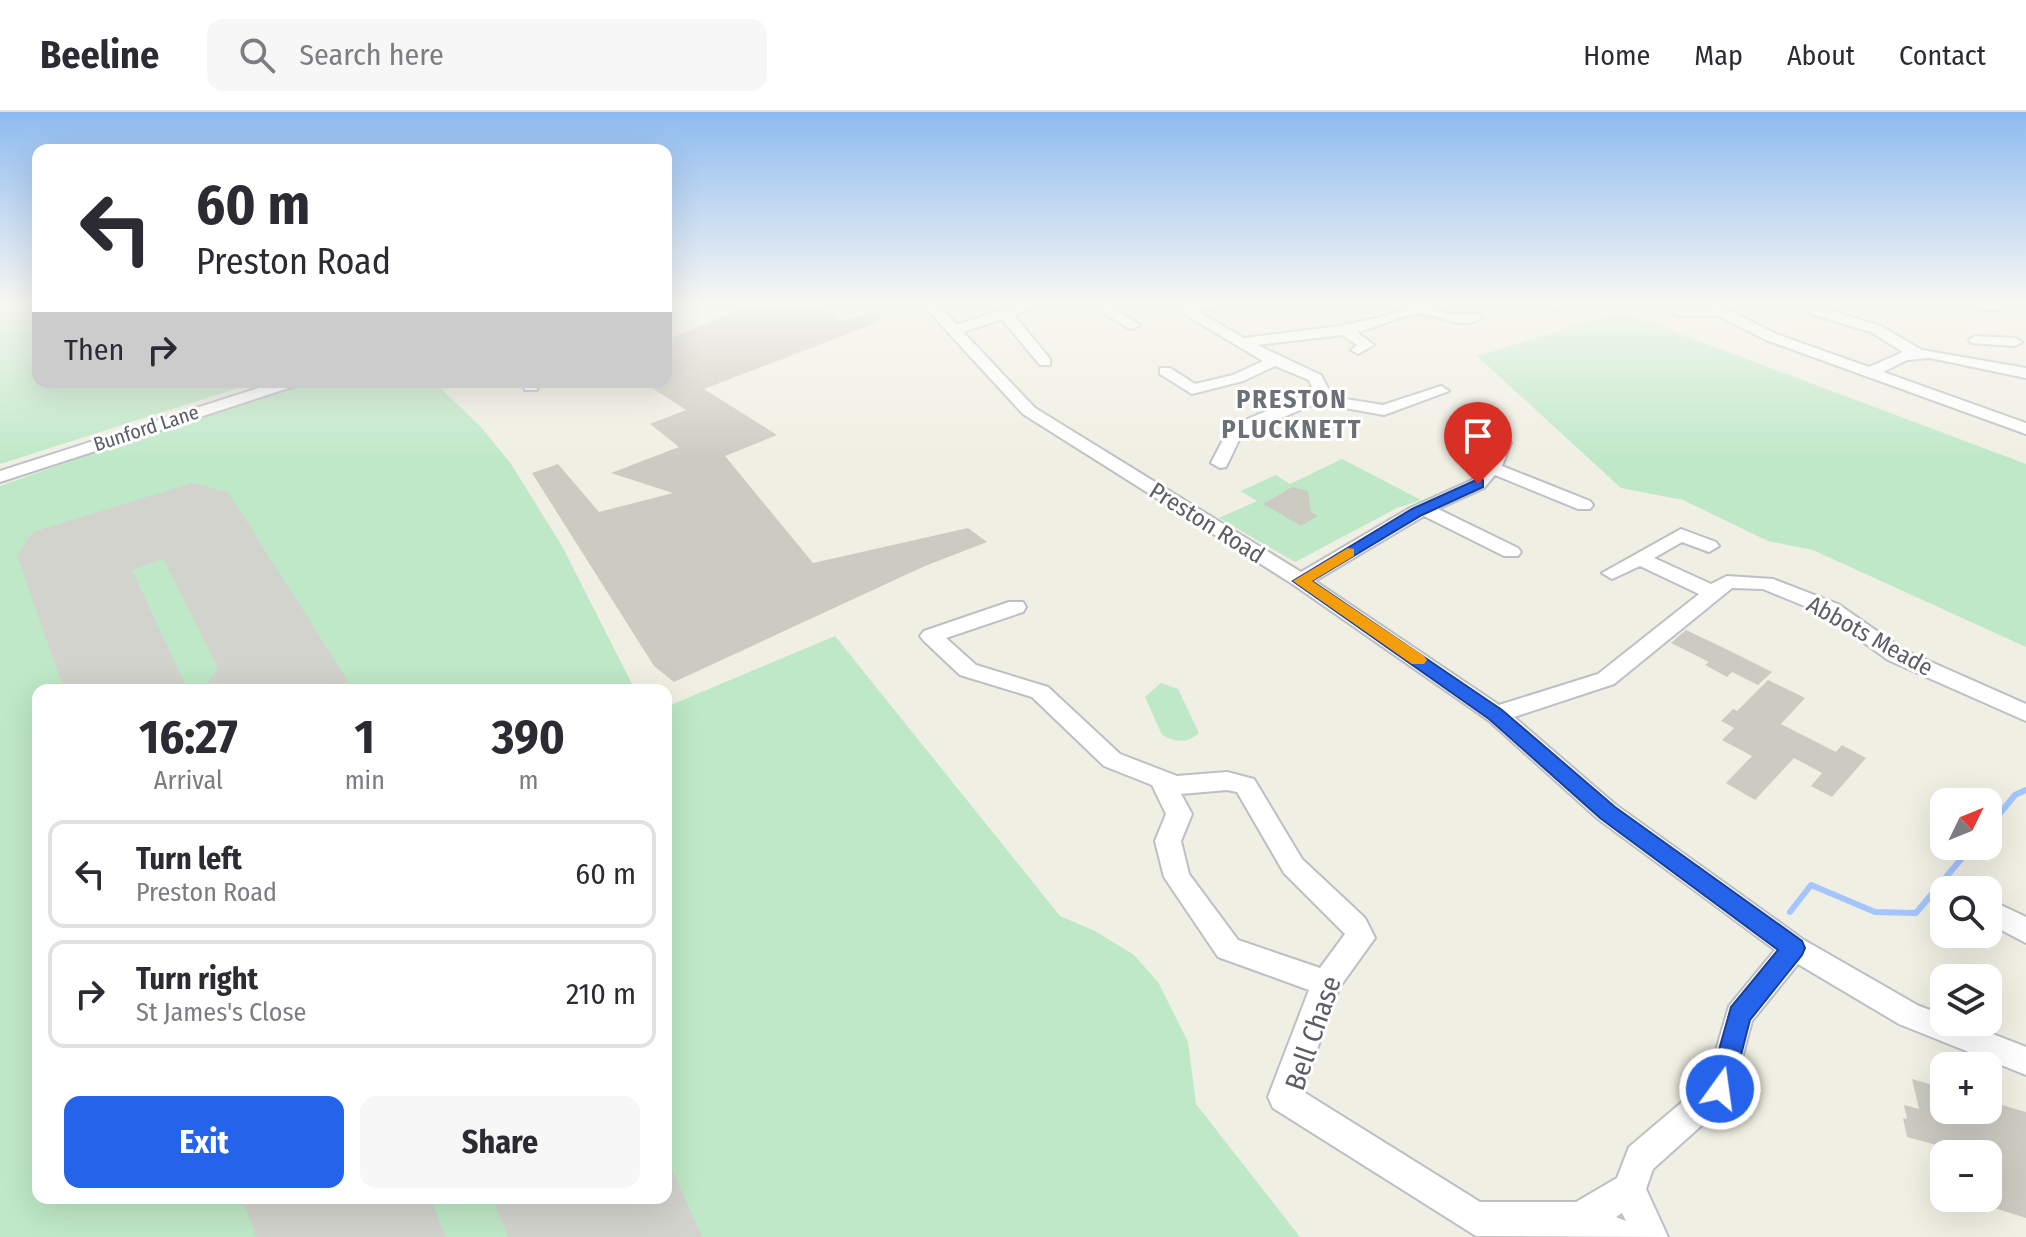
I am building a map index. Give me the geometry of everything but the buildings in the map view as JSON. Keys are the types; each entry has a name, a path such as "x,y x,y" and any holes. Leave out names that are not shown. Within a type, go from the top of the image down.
{"street":[{"name":"Preston Road","path":"975,354 1029,411 1301,581 1496,714 1607,812 1794,948 1909,1015 2026,1061"},
{"path":"1039,354 1045,362"},
{"path":"1220,463 1233,436 1244,427 1316,398 1322,392 1316,378 1264,354"},
{"path":"1819,354 2024,426"},
{"path":"1870,373 1904,356 1919,355 1958,358 2018,371"},
{"path":"1165,371 1192,389 1238,378 1274,361"},
{"name":"Bunford Lane","path":"0,477 274,388"},
{"path":"1316,398 1384,410 1441,391"},
{"path":"1301,581 1424,509 1478,484 1492,468 1503,443"},
{"path":"1492,468 1584,505"},
{"path":"1424,509 1511,552"},
{"path":"1612,573 1681,535 1709,546"},
{"path":"1639,558 1713,593"},
{"name":"Abbots Meade","path":"1496,714 1606,679 1727,582 1766,583 1831,609 1896,655 2023,719"},
{"name":"Bell Chase","path":"1016,607 931,636 968,670 1040,692 1112,760 1176,785 1227,781 1245,785 1293,866 1355,926 1361,938 1326,983 1284,1097 1479,1228 1580,1219"},
{"path":"1162,781 1179,814 1168,841 1177,877 1228,949 1326,983"},
{"path":"2002,918 2026,931"},
{"path":"1580,1219 1629,1190 1641,1158 1720,1089 1739,1015 1794,948"},
{"path":"1629,1190 1651,1237"},
{"path":"1580,1219 1622,1237"}],"green space":[{"path":"0,354 32,354 32,388 238,388 0,464"},
{"path":"1735,354 2026,464 2026,647 1813,550 1768,541 1683,500 1621,488 1477,356"},
{"path":"290,388 440,388 481,427 511,464 562,546 632,684 32,684 32,1204 672,1204 672,704 835,636 1060,916 1095,931 1134,955 1158,982 1188,1042 1196,1104 1300,1237 0,1237 0,486 210,412"},
{"path":"1342,459 1421,500 1397,508 1295,562 1219,518 1257,501 1241,491 1276,475 1290,484"},
{"path":"1161,683 1178,689 1199,733 1194,737 1181,741 1162,735 1145,697"}],"waterway":[{"path":"2002,811 2015,795 2026,790"},
{"path":"1790,912 1811,885 1875,912 1916,913 1960,860"}],"runway":[{"path":"124,684 71,555 192,514 287,681 280,684"},
{"path":"337,1204 351,1237"},
{"path":"588,1204 607,1237"}],"slow traffic":[{"path":"1348,553 1301,581 1418,660"}],"district":[{"name":"PRESTON PLUCKNETT","path":"1292,414"}],"route":[{"path":"1478,484 1417,512 1301,581 1496,714 1607,812 1794,948 1739,1015 1720,1089"}]}
